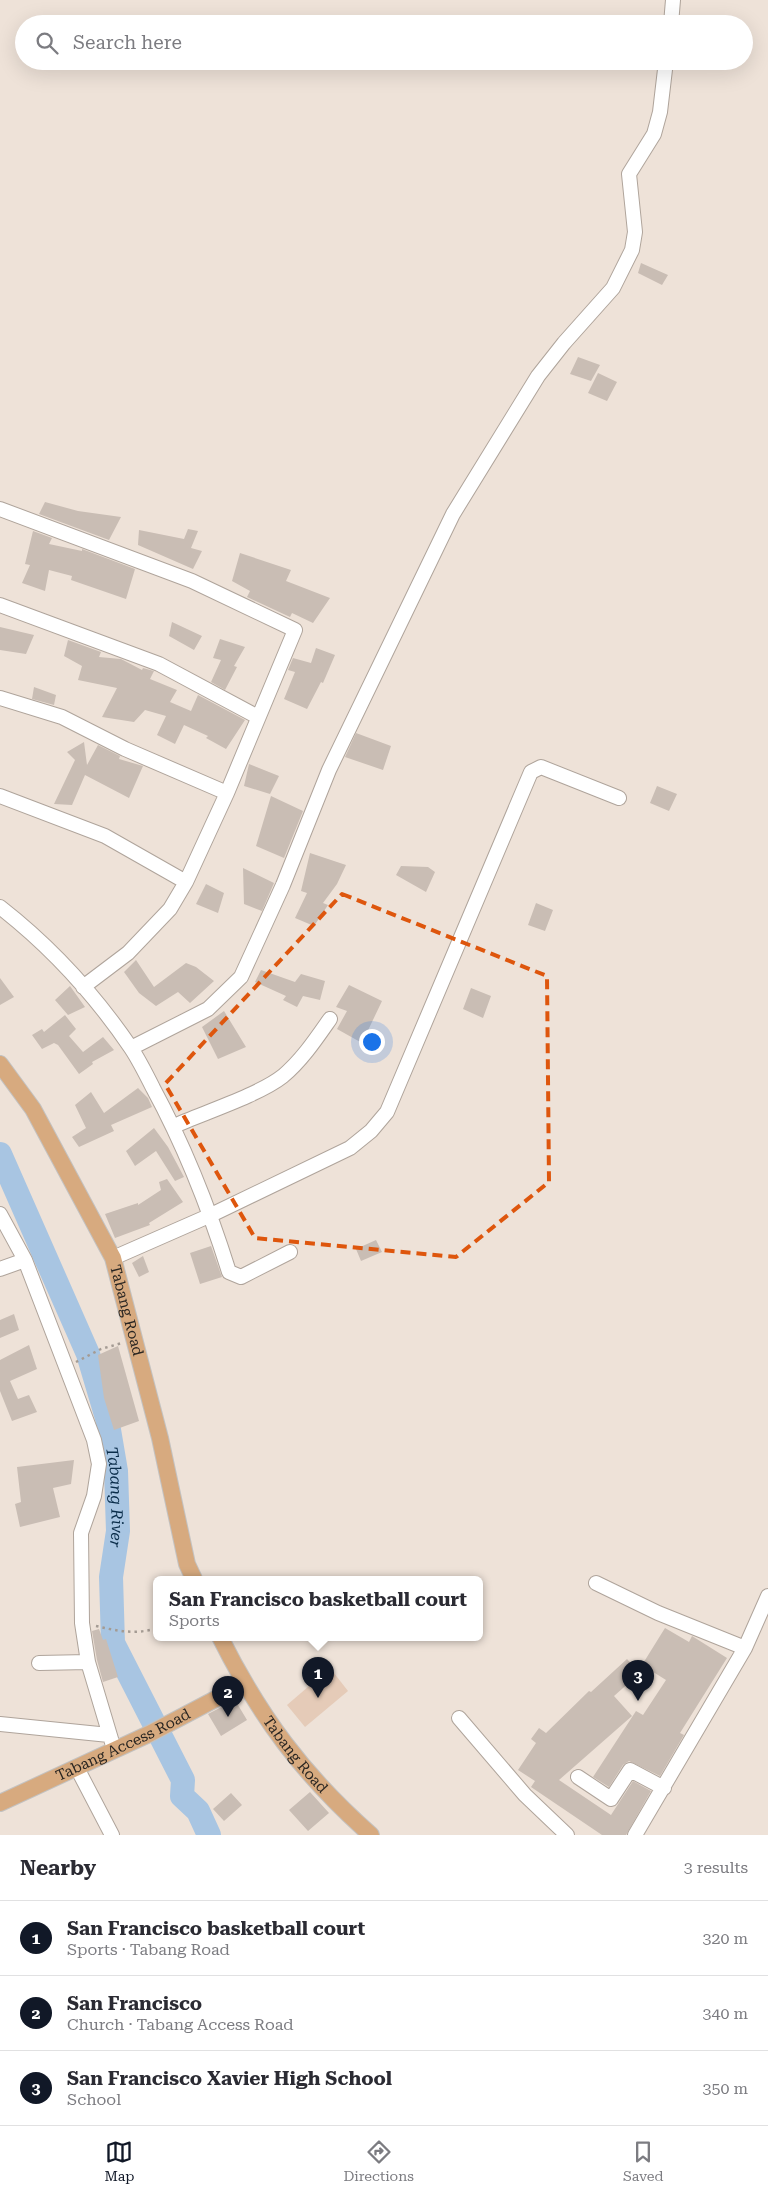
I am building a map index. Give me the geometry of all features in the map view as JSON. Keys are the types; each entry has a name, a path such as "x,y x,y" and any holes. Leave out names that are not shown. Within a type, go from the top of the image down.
{"main road":[{"name":"Tabang Road","path":"0,1064 33,1109 113,1258 136,1339 187,1564 193,1576"},
{"name":"Tabang Road","path":"222,1641 244,1684 293,1756 371,1835"},
{"name":"Tabang Access Road","path":"0,1802 76,1768 112,1742 149,1734 176,1718 244,1684"}],"street":[{"path":"671,15 673,0"},
{"path":"131,1048 208,1009 241,977 283,886 329,770 453,514 538,376 564,342 613,288 632,250 635,232 629,174 654,134 660,112 665,70"},
{"path":"0,508 183,577 295,630 227,793 186,882 170,909 128,953 83,987"},
{"path":"0,605 159,664 258,717"},
{"path":"0,698 62,717 125,749 227,793"},
{"path":"113,1258 211,1215 350,1148 372,1131 387,1112 531,772 541,767 619,798"},
{"path":"0,796 105,836 186,882"},
{"path":"0,907 42,942 83,987 131,1048 174,1126 211,1215 229,1272 234,1276 241,1277 290,1252"},
{"path":"174,1126 264,1087 282,1077 301,1059 330,1019"},
{"path":"0,1214 25,1260 94,1440 99,1464 94,1496 81,1533 82,1623 88,1662 112,1742 0,1724"},
{"path":"0,1269 25,1260"},
{"path":"596,1583 658,1613 745,1648"},
{"path":"635,1835 745,1648 768,1596"},
{"path":"39,1663 88,1662"},
{"path":"459,1718 525,1794 567,1835"},
{"path":"76,1768 112,1835"},
{"path":"578,1777 611,1799 630,1770 664,1788"}],"path":[{"path":"80,1361 101,1348 136,1339"},
{"path":"98,1627 122,1632 144,1632 153,1629"}],"highlighted area":[{"path":"342,894 547,976 549,1182 456,1257 255,1238 165,1084"}],"shaded area":[{"path":"330,1668 348,1691 305,1727 287,1705"}],"building":[{"path":"641,263 668,275 662,285 638,273"},
{"path":"578,357 600,365 591,381 570,374"},
{"path":"598,373 617,382 607,401 588,393"},
{"path":"45,502 78,511 121,517 109,540 39,514"},
{"path":"188,529 198,531 191,548 202,551 193,569 138,545 139,530 184,539"},
{"path":"33,531 52,538 49,544 82,551 82,549 135,569 126,599 71,580 72,576 49,570 45,591 22,583 30,565 25,564"},
{"path":"240,553 291,570 286,581 330,598 313,623 292,613 290,617 247,597 250,591 232,581"},
{"path":"172,622 202,636 194,650 169,636"},
{"path":"0,627 34,635 26,654 0,650"},
{"path":"220,639 245,647 234,666 237,667 225,690 211,682 221,660 213,658"},
{"path":"68,640 101,652 99,657 121,659 142,670 143,668 154,671 150,679 177,690 170,702 191,711 198,695 245,720 226,749 206,738 208,736 184,725 175,744 157,735 166,716 145,710 134,722 102,717 117,688 78,680 82,666 64,656"},
{"path":"316,648 335,655 323,683 321,682 307,709 284,699 295,672 288,670 293,658 311,663"},
{"path":"34,687 56,695 54,705 32,699"},
{"path":"356,733 391,746 383,770 345,757"},
{"path":"84,742 87,765 98,745 120,756 119,759 143,766 129,798 85,775 72,805 54,804 75,760 67,752"},
{"path":"249,764 279,776 270,794 244,786"},
{"path":"657,786 677,794 669,811 650,803"},
{"path":"271,796 303,811 284,858 256,846"},
{"path":"310,853 346,865 337,884 323,903 328,905 314,926 295,918 307,893 301,891"},
{"path":"401,866 428,867 435,872 426,892 396,875"},
{"path":"243,868 274,883 262,911 244,904"},
{"path":"206,884 224,893 218,913 196,904"},
{"path":"536,903 553,910 545,931 528,925"},
{"path":"136,960 154,987 186,963 196,967 214,981 190,1003 178,992 156,1006 139,993 124,972"},
{"path":"261,970 295,982 301,974 325,981 320,1000 303,996 297,1007 283,1000 286,996 255,982"},
{"path":"0,978 14,997 0,1005"},
{"path":"349,985 382,1001 362,1043 337,1029 347,1011 336,1007"},
{"path":"70,986 85,1007 68,1015 55,1000"},
{"path":"471,988 491,996 483,1018 463,1009"},
{"path":"224,1011 246,1047 218,1059 202,1027"},
{"path":"65,1015 76,1029 69,1036 83,1052 103,1037 114,1050 92,1062 93,1064 79,1074 58,1045 54,1043 42,1049 32,1035 42,1029 44,1032"},
{"path":"138,1088 148,1098 152,1107 111,1125 114,1131 79,1147 72,1137 86,1128 75,1105 91,1092 104,1113"},
{"path":"154,1128 168,1147 184,1177 175,1181 156,1151 135,1166 126,1151"},
{"path":"167,1179 183,1202 149,1223 150,1225 115,1238 105,1214 138,1203 138,1205 161,1190 159,1182"},
{"path":"376,1240 382,1252 361,1261 356,1249"},
{"path":"211,1246 222,1277 200,1284 190,1253"},
{"path":"143,1256 149,1272 139,1277 132,1263"},
{"path":"14,1314 19,1330 0,1338 0,1320"},
{"path":"29,1345 37,1369 10,1381 18,1399 29,1395 37,1412 12,1421 0,1391 0,1360"},
{"path":"118,1346 139,1421 114,1430 104,1398 98,1355"},
{"path":"74,1460 71,1484 53,1488 60,1517 20,1527 15,1504 21,1502 17,1467"},
{"path":"665,1628 689,1642 692,1636 727,1658 680,1733 684,1735 660,1776 629,1761 623,1765 609,1787 593,1777 636,1711 643,1715 666,1680 642,1665"},
{"path":"99,1629 103,1640 106,1639 118,1677 103,1682 92,1631"},
{"path":"627,1659 640,1673 614,1696 632,1716 559,1780 611,1815 633,1781 651,1791 626,1835 602,1835 531,1787 535,1781 518,1770 536,1743 531,1739 539,1728 546,1733 589,1691 591,1692"},
{"path":"235,1700 247,1720 221,1736 208,1714"},
{"path":"310,1792 329,1813 308,1831 289,1810"},
{"path":"231,1793 242,1805 224,1821 213,1809"}],"waterway":[{"name":"Tabang River","path":"0,1154 88,1354 107,1418 116,1471 118,1531 111,1577 113,1643 183,1780 182,1796 198,1811 209,1835"}],"place":[{"name":"San Francisco basketball court","path":"318,1698"},
{"name":"San Francisco Xavier High School","path":"638,1701"},
{"name":"San Francisco","path":"228,1717"}]}
